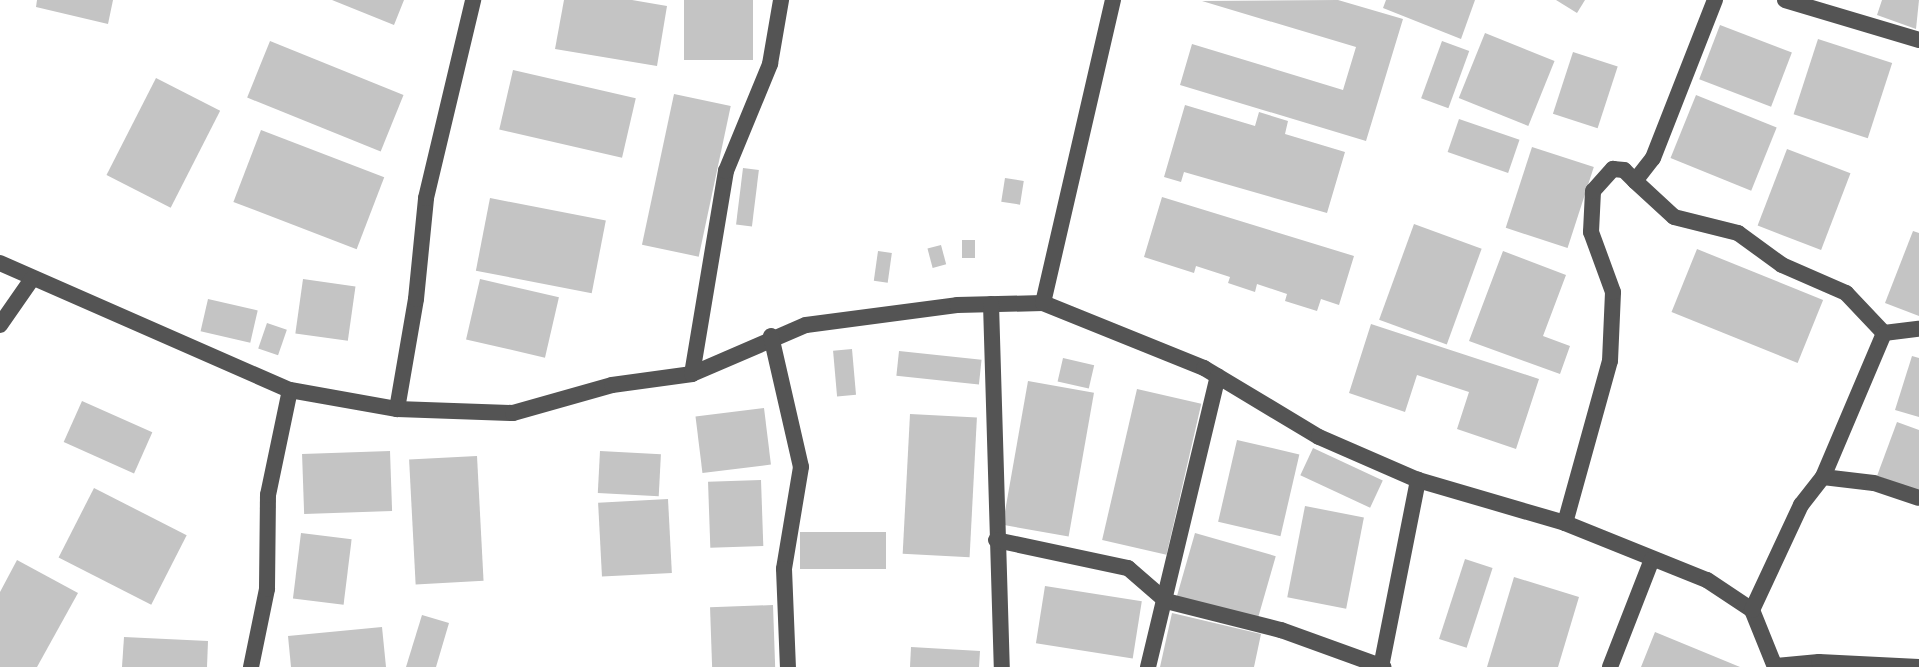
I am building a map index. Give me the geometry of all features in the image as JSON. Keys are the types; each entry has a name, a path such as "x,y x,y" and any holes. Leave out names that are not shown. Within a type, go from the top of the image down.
{"street":[{"path":"397,409 416,299 426,198 473,0"},
{"path":"692,374 726,171 770,64 781,0"},
{"path":"1043,303 1113,0"},
{"path":"1635,181 1653,158 1715,0"},
{"path":"1785,0 1919,40"},
{"path":"1565,523 1610,361 1613,292 1591,232 1593,191 1613,169 1624,170 1674,217 1738,233 1782,265 1846,293 1884,333"},
{"path":"0,263 290,390 397,409 513,413 612,385 692,374 771,336 806,325 991,304 1043,303 1218,376 1319,437 1418,480 1565,523 1707,580 1752,610 1776,666 1919,667"},
{"path":"0,325 32,279"},
{"path":"991,304 1002,667"},
{"path":"1884,333 1919,329"},
{"path":"1752,610 1801,505 1823,477 1884,333"},
{"path":"771,336 801,467 784,569 788,667"},
{"path":"1148,667 1218,376"},
{"path":"251,667 267,589 268,495 290,390"},
{"path":"1823,477 1874,483 1919,498"},
{"path":"996,540 1128,568 1166,601 1281,630 1382,667 1418,480"},
{"path":"1610,667 1652,559"}],"building":[{"path":"37,0 113,0 108,24 36,7"},
{"path":"332,0 404,0 394,25"},
{"path":"564,0 632,0 667,6 657,66 555,49"},
{"path":"684,0 753,0 753,60 684,60"},
{"path":"1338,0 1403,19 1366,141 1180,85 1192,44 1343,90 1356,47 1202,1"},
{"path":"1386,0 1475,0 1461,39 1383,8"},
{"path":"1556,0 1585,0 1577,13"},
{"path":"1882,0 1919,0 1916,29 1877,15"},
{"path":"1720,25 1792,53 1771,107 1699,79"},
{"path":"1485,33 1555,61 1528,126 1459,98"},
{"path":"1818,39 1892,63 1868,138 1794,114"},
{"path":"270,41 404,95 381,152 247,98"},
{"path":"1442,41 1469,51 1448,108 1421,98"},
{"path":"1573,52 1618,67 1598,128 1553,114"},
{"path":"513,70 636,98 622,158 499,129"},
{"path":"156,78 220,111 171,208 107,175"},
{"path":"674,94 731,106 699,257 642,245"},
{"path":"1696,95 1777,128 1751,191 1671,158"},
{"path":"1185,105 1255,126 1259,112 1288,121 1285,134 1345,152 1327,213 1184,172 1181,182 1164,177"},
{"path":"1459,119 1520,140 1508,173 1448,152"},
{"path":"261,130 384,177 357,249 233,202"},
{"path":"1532,147 1594,167 1568,248 1506,228"},
{"path":"1787,149 1850,173 1821,250 1758,226"},
{"path":"743,168 759,170 752,227 736,225"},
{"path":"1005,178 1024,181 1020,205 1001,202"},
{"path":"1162,197 1354,256 1339,305 1321,299 1317,311 1285,301 1287,294 1257,284 1255,292 1228,283 1230,277 1196,266 1194,273 1144,257"},
{"path":"490,198 606,221 592,293 476,271"},
{"path":"1414,224 1482,249 1447,344 1379,320"},
{"path":"1913,231 1919,233 1919,316 1885,303"},
{"path":"962,240 975,240 975,258 962,258"},
{"path":"941,245 946,264 933,268 927,249"},
{"path":"1697,249 1823,300 1798,363 1672,312"},
{"path":"878,251 892,253 888,283 874,281"},
{"path":"1503,251 1566,275 1543,336 1570,346 1560,374 1469,341"},
{"path":"303,279 355,286 348,341 295,333"},
{"path":"480,279 559,297 545,358 466,339"},
{"path":"208,299 258,310 250,343 201,331"},
{"path":"267,323 287,330 278,355 258,349"},
{"path":"1371,324 1539,379 1516,449 1457,429 1469,392 1417,375 1405,412 1349,393"},
{"path":"852,349 856,395 837,396 833,351"},
{"path":"899,351 982,360 979,385 896,376"},
{"path":"1912,356 1919,358 1919,417 1895,410"},
{"path":"1063,358 1094,365 1089,389 1058,381"},
{"path":"1028,381 1094,393 1069,536 1003,525"},
{"path":"1137,389 1201,404 1166,555 1102,540"},
{"path":"82,401 152,432 134,473 64,442"},
{"path":"764,408 771,465 702,473 696,416"},
{"path":"910,414 977,418 970,557 903,554"},
{"path":"1897,422 1919,430 1919,491 1877,476"},
{"path":"1237,440 1299,454 1280,536 1218,522"},
{"path":"1313,448 1383,481 1370,508 1300,475"},
{"path":"390,451 392,511 304,514 302,454"},
{"path":"600,451 661,454 659,496 598,493"},
{"path":"477,456 484,581 416,584 409,460"},
{"path":"761,480 763,546 710,548 708,482"},
{"path":"94,488 187,535 151,605 59,557"},
{"path":"668,499 672,573 602,577 598,503"},
{"path":"1305,506 1364,517 1346,609 1287,597"},
{"path":"800,532 886,532 886,569 800,569"},
{"path":"301,533 352,539 344,605 293,599"},
{"path":"1195,533 1276,556 1257,621 1177,597"},
{"path":"1465,559 1493,568 1467,648 1439,639"},
{"path":"17,560 78,593 37,667 0,667 0,592"},
{"path":"1514,577 1579,597 1558,667 1487,667"},
{"path":"1045,586 1142,601 1133,659 1036,643"},
{"path":"773,605 775,667 712,667 710,607"},
{"path":"1172,613 1261,634 1254,667 1160,667"},
{"path":"422,615 449,623 436,667 406,667"},
{"path":"382,627 386,667 291,667 288,636"},
{"path":"1655,632 1740,667 1641,667"},
{"path":"124,637 208,641 207,667 122,667"},
{"path":"911,647 980,651 979,667 910,667"}]}
